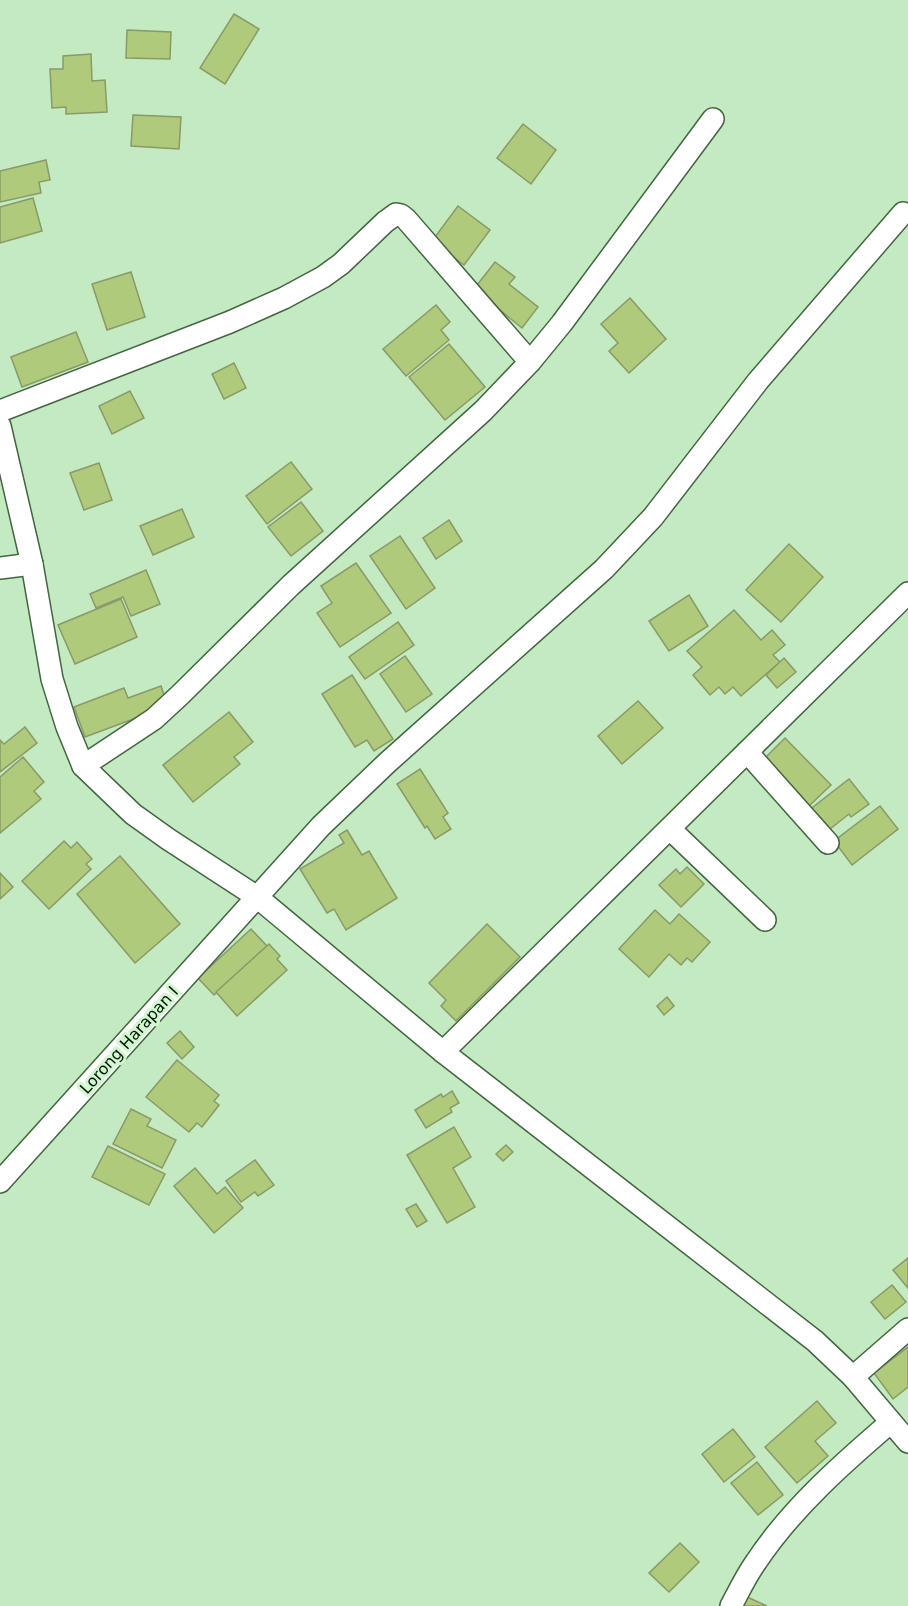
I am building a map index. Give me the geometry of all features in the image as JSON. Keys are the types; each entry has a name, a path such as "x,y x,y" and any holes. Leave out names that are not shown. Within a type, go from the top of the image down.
{"street":[{"path":"83,766 154,719 291,585 483,411 530,362 562,323 713,119"},
{"name":"Lorong Harapan I","path":"0,1182 321,826 388,762 604,569 653,517 758,381 903,213"},
{"path":"0,411 230,322 284,298 323,277 341,264 396,214 401,214 406,219 530,362"},
{"path":"0,426 32,564 52,679 67,727 83,766 133,814 257,897 443,1052 815,1341 853,1377 908,1442"},
{"path":"0,568 32,564"},
{"path":"443,1052 908,593"},
{"path":"747,752 828,843"},
{"path":"670,829 765,920"},
{"path":"853,1377 908,1329"},
{"path":"731,1606 756,1561 792,1516 828,1477 891,1422"}],"building":[{"path":"234,14 259,29 225,84 200,68"},
{"path":"127,30 171,32 170,59 126,58"},
{"path":"91,54 92,81 105,80 107,112 66,114 66,107 52,108 50,69 63,69 63,56"},
{"path":"133,115 181,117 179,149 131,146"},
{"path":"523,124 556,150 531,184 497,158"},
{"path":"46,160 50,180 39,182 41,193 0,202 0,171"},
{"path":"33,198 42,231 0,243 0,207"},
{"path":"458,206 490,230 464,265 432,241"},
{"path":"495,262 515,277 509,284 538,307 522,328 474,289"},
{"path":"131,272 145,317 107,330 92,284"},
{"path":"630,298 666,339 629,373 609,351 618,343 601,324"},
{"path":"436,305 450,322 441,330 449,340 406,376 383,349"},
{"path":"76,332 88,362 22,387 11,357"},
{"path":"449,344 485,387 445,420 409,377"},
{"path":"234,363 246,388 224,399 212,374"},
{"path":"130,391 144,418 112,434 99,406"},
{"path":"291,462 312,489 267,524 246,496"},
{"path":"99,463 112,500 84,510 70,473"},
{"path":"301,502 323,531 291,556 268,527"},
{"path":"182,509 194,537 153,555 140,526"},
{"path":"449,520 462,541 436,559 423,538"},
{"path":"400,536 435,588 406,609 370,556"},
{"path":"789,544 823,577 781,622 746,590"},
{"path":"356,563 391,613 340,647 317,613 332,603 321,586"},
{"path":"146,570 160,604 131,616 123,597 96,608 90,594"},
{"path":"689,595 708,626 669,651 649,621"},
{"path":"121,599 137,637 75,664 58,625"},
{"path":"734,610 761,640 772,630 785,645 773,655 780,662 741,696 733,687 725,694 719,687 710,695 693,675 702,667 687,651"},
{"path":"398,622 414,645 365,679 349,657"},
{"path":"405,656 432,694 406,712 380,674"},
{"path":"784,658 796,672 777,688 766,675"},
{"path":"352,675 393,739 374,751 367,740 355,747 322,694"},
{"path":"161,686 168,706 85,737 74,707 124,688 128,698"},
{"path":"638,701 663,728 622,764 598,736"},
{"path":"229,712 253,742 234,757 240,764 193,802 163,765"},
{"path":"25,727 37,743 0,772 0,740 4,744"},
{"path":"785,738 831,785 809,806 763,760"},
{"path":"23,757 44,782 34,791 41,799 0,833 0,777"},
{"path":"420,769 448,813 443,817 451,829 435,839 427,826 425,828 397,784"},
{"path":"849,779 869,804 851,817 849,814 825,833 808,811"},
{"path":"880,806 898,829 852,865 834,841"},
{"path":"347,830 362,855 369,851 397,898 346,930 334,909 327,913 300,869 344,843 339,835"},
{"path":"64,841 71,848 77,842 92,859 86,864 91,869 49,909 22,881"},
{"path":"120,856 180,924 135,963 77,894"},
{"path":"687,867 704,884 681,907 659,885 676,869 680,874"},
{"path":"0,873 13,887 0,899"},
{"path":"655,910 670,924 679,914 710,942 692,962 687,958 681,965 669,954 649,977 619,949"},
{"path":"487,924 520,957 456,1021 441,1006 446,1000 429,983"},
{"path":"251,929 267,946 214,995 198,978"},
{"path":"269,944 280,956 277,959 287,970 237,1016 216,992"},
{"path":"667,997 674,1006 664,1015 657,1006"},
{"path":"180,1031 194,1047 182,1059 167,1043"},
{"path":"177,1060 219,1095 214,1101 219,1105 202,1127 197,1123 189,1132 146,1097"},
{"path":"452,1091 459,1103 450,1108 452,1112 426,1128 415,1110 441,1094 443,1097"},
{"path":"131,1109 151,1119 147,1126 176,1140 162,1168 113,1144"},
{"path":"454,1127 471,1157 453,1168 475,1207 447,1223 407,1155"},
{"path":"506,1145 513,1152 503,1161 496,1154"},
{"path":"108,1146 165,1174 149,1205 92,1177"},
{"path":"255,1160 274,1185 258,1196 255,1192 241,1202 226,1181"},
{"path":"195,1168 217,1194 225,1187 243,1208 214,1233 174,1186"},
{"path":"416,1204 427,1221 417,1227 406,1209"},
{"path":"908,1258 908,1288 893,1270"},
{"path":"892,1285 906,1302 885,1319 871,1302"},
{"path":"908,1347 908,1387 893,1399 874,1373"},
{"path":"817,1401 836,1423 815,1441 828,1456 797,1483 765,1447"},
{"path":"733,1429 755,1457 724,1482 702,1454"},
{"path":"757,1462 783,1495 758,1515 731,1483"},
{"path":"680,1543 699,1562 669,1592 649,1573"},
{"path":"747,1597 767,1606 743,1606"}]}
